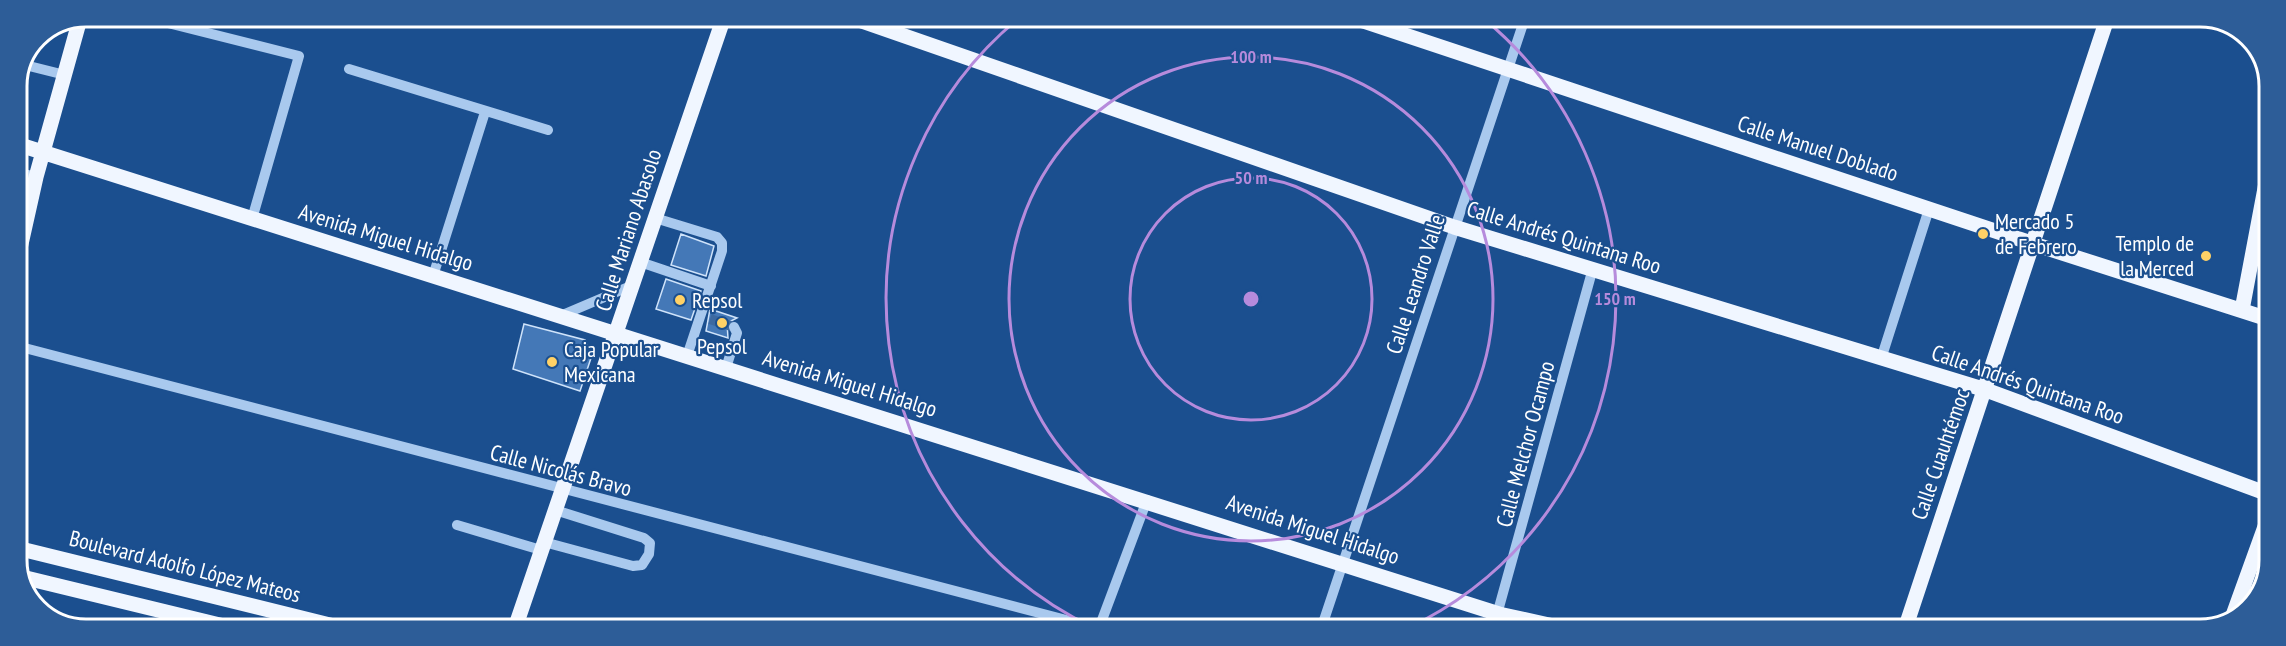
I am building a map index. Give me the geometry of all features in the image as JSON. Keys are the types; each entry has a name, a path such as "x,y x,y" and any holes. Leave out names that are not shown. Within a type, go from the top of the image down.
{"main road":[{"name":"Calle Mariano Abasolo","path":"519,619 721,27"},
{"name":"Calle Andrés Quintana Roo","path":"879,27 1454,227 1986,390 2259,491"},
{"name":"Calle Manuel Doblado","path":"1384,27 2034,244 2259,316"},
{"name":"Calle Cuauhtémoc","path":"1908,619 2105,27"},
{"path":"27,215 78,28"},
{"name":"Avenida Miguel Hidalgo","path":"27,147 1344,562 1499,614 1522,619"},
{"path":"2241,310 2259,218"},
{"path":"2236,607 2259,543"},
{"name":"Boulevard Adolfo López Mateos","path":"27,550 309,619"},
{"path":"31,579 195,619"}],"street":[{"path":"187,27 299,56 252,219"},
{"name":"Calle Leandro Valle","path":"1324,619 1522,27"},
{"path":"31,67 65,75"},
{"path":"349,69 548,130"},
{"path":"433,276 485,112"},
{"path":"27,175 36,177"},
{"path":"1881,359 1929,209"},
{"path":"655,218 717,237 722,243 705,318 687,356"},
{"path":"640,262 711,286"},
{"name":"Calle Melchor Ocampo","path":"1497,619 1593,268"},
{"path":"560,316 633,285"},
{"path":"726,368 737,333 734,327"},
{"name":"Calle Nicolás Bravo","path":"27,349 561,490 1063,619"},
{"path":"1101,619 1147,500"},
{"path":"457,525 633,566 642,566 649,554 650,543 644,538 555,510"}],"building":[{"name":"Repsol","path":"681,234 714,246 706,276 671,265"},
{"name":"Repsol","path":"666,279 701,291 691,320 656,309"},
{"name":"Pepsol","path":"710,309 737,318 727,323 728,338 706,331"},
{"name":"Caja Popular Mexicana","path":"524,324 585,340 592,355 580,391 513,369"}],"tunnel":[{"path":"710,319 734,327"}],"place":[{"name":"Mercado 5 de Febrero","path":"1983,234"},
{"name":"Templo de la Merced","path":"2206,256"},
{"name":"Repsol","path":"680,300"},
{"name":"Pepsol","path":"722,323"},
{"name":"Caja Popular Mexicana","path":"552,362"}]}
